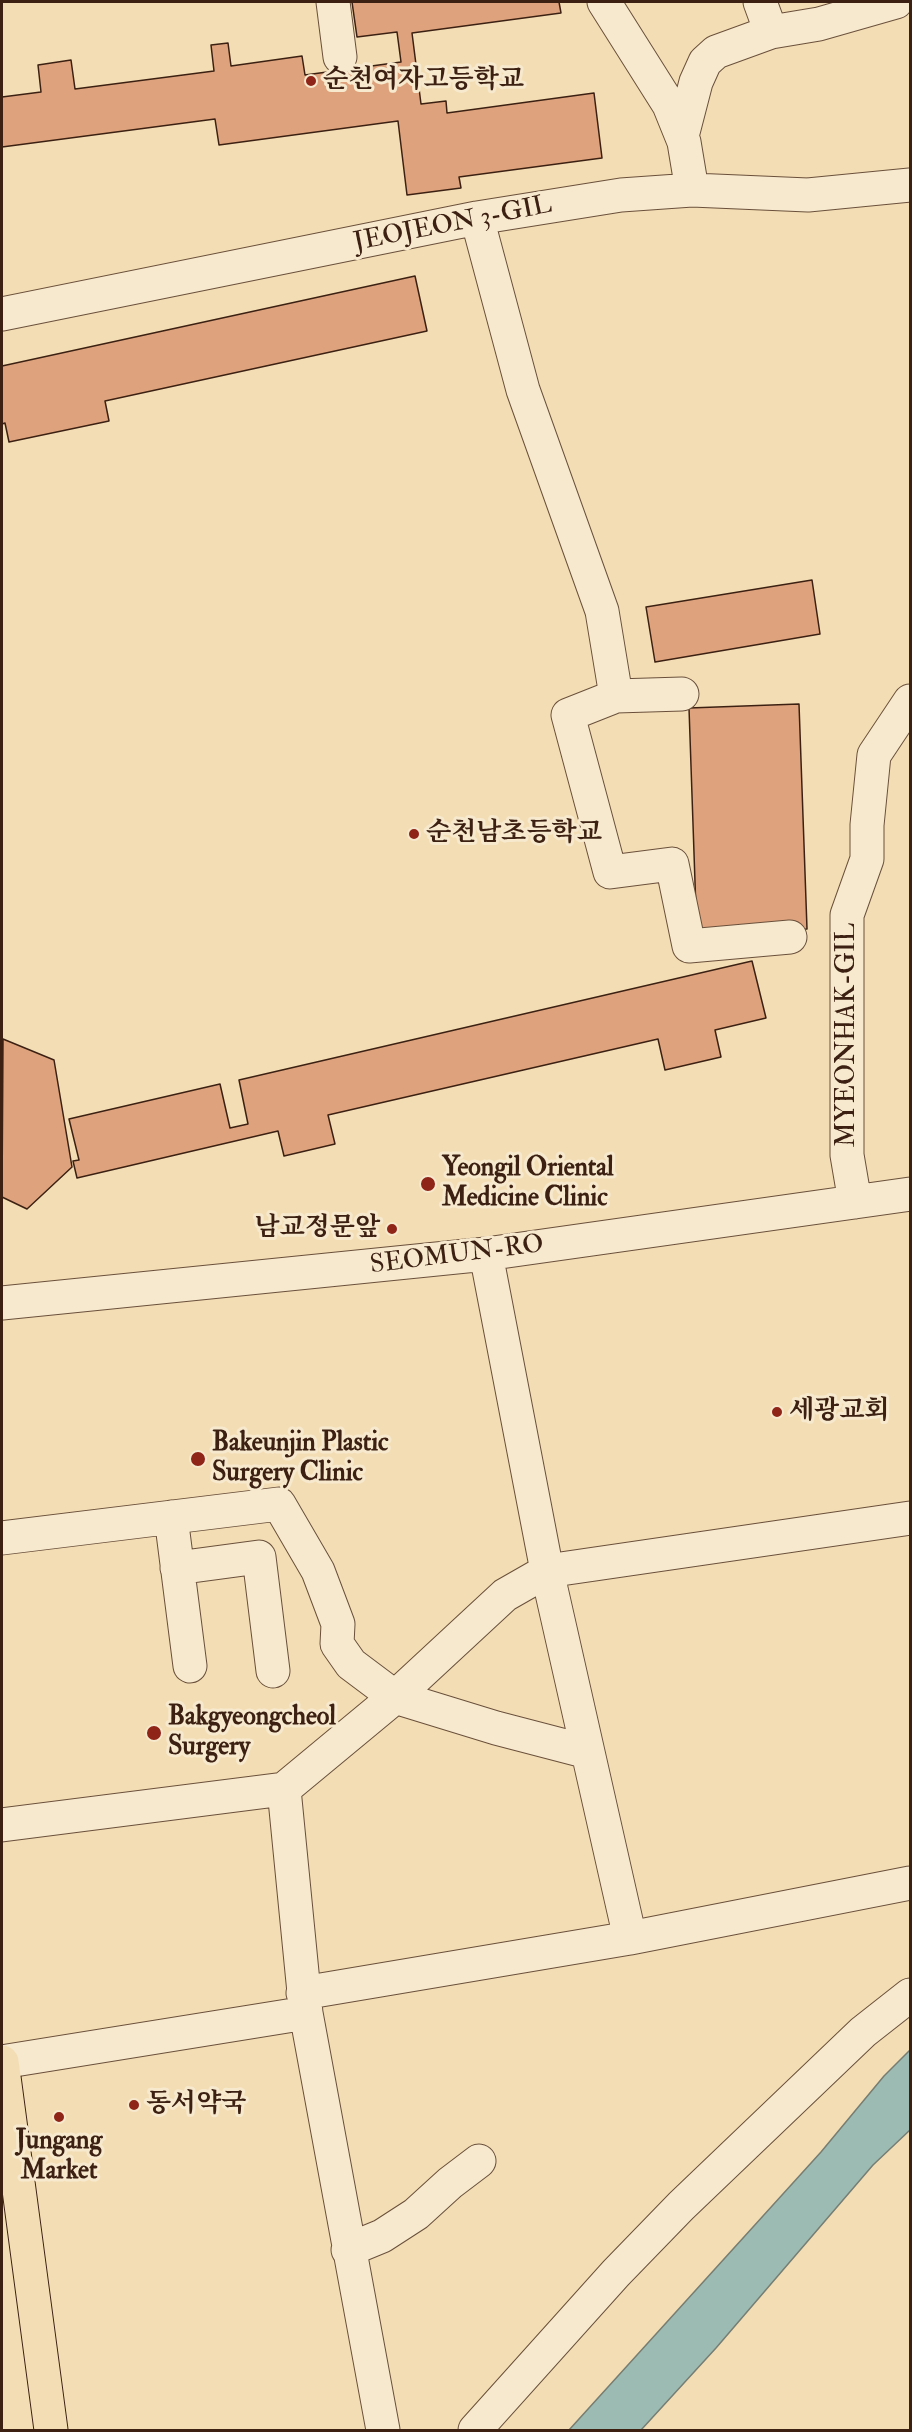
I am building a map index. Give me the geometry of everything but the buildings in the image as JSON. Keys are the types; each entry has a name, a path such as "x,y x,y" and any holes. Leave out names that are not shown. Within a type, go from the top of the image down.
{"main road":[{"path":"2,2062 51,2430"}],"street":[{"path":"333,2 340,57"},
{"path":"604,2 669,105 682,136 692,190"},
{"path":"760,2 771,32"},
{"path":"682,136 696,82 705,62 716,52 771,32 819,24 896,2"},
{"name":"JEOJEON 3-GIL","path":"2,314 477,218 621,195 692,190 808,195 910,185"},
{"path":"477,218 523,390 602,611 616,696"},
{"path":"682,694 616,696 568,715 610,872 672,864 689,946 790,937"},
{"name":"MYEONHAK-GIL","path":"855,1202 847,1155 847,915 867,859 867,825 874,755 910,701"},
{"name":"SEOMUN-RO","path":"2,1303 486,1254 910,1194"},
{"path":"486,1254 547,1571 630,1938"},
{"path":"2,1539 279,1504 318,1571 338,1624 337,1644 351,1664 395,1697 496,1728 588,1752"},
{"path":"171,1517 190,1666"},
{"path":"2,1825 284,1789 395,1697 505,1595 547,1571 910,1518"},
{"path":"177,1568 259,1557 273,1671"},
{"path":"284,1789 305,2003 348,2250 383,2430"},
{"path":"2,2062 910,1883"},
{"path":"475,2430 616,2273 681,2206 863,2032 910,1995"},
{"path":"348,2250 373,2240 416,2214 450,2183 479,2161"}],"water":[{"path":"910,2050 910,2130 873,2165 716,2348 641,2430 569,2430 821,2152 884,2076"}],"place":[{"name":"순천여자고등학교","path":"311,81"},
{"name":"순천남초등학교","path":"414,834"},
{"name":"Yeongil Oriental Medicine Clinic","path":"428,1184"},
{"name":"남교정문앞","path":"392,1229"},
{"name":"세광교회","path":"777,1412"},
{"name":"Bakeunjin Plastic Surgery Clinic","path":"198,1459"},
{"name":"Bakgyeongcheol Surgery","path":"154,1733"},
{"name":"동서약국","path":"134,2105"},
{"name":"Jungang Market","path":"59,2117"}]}
